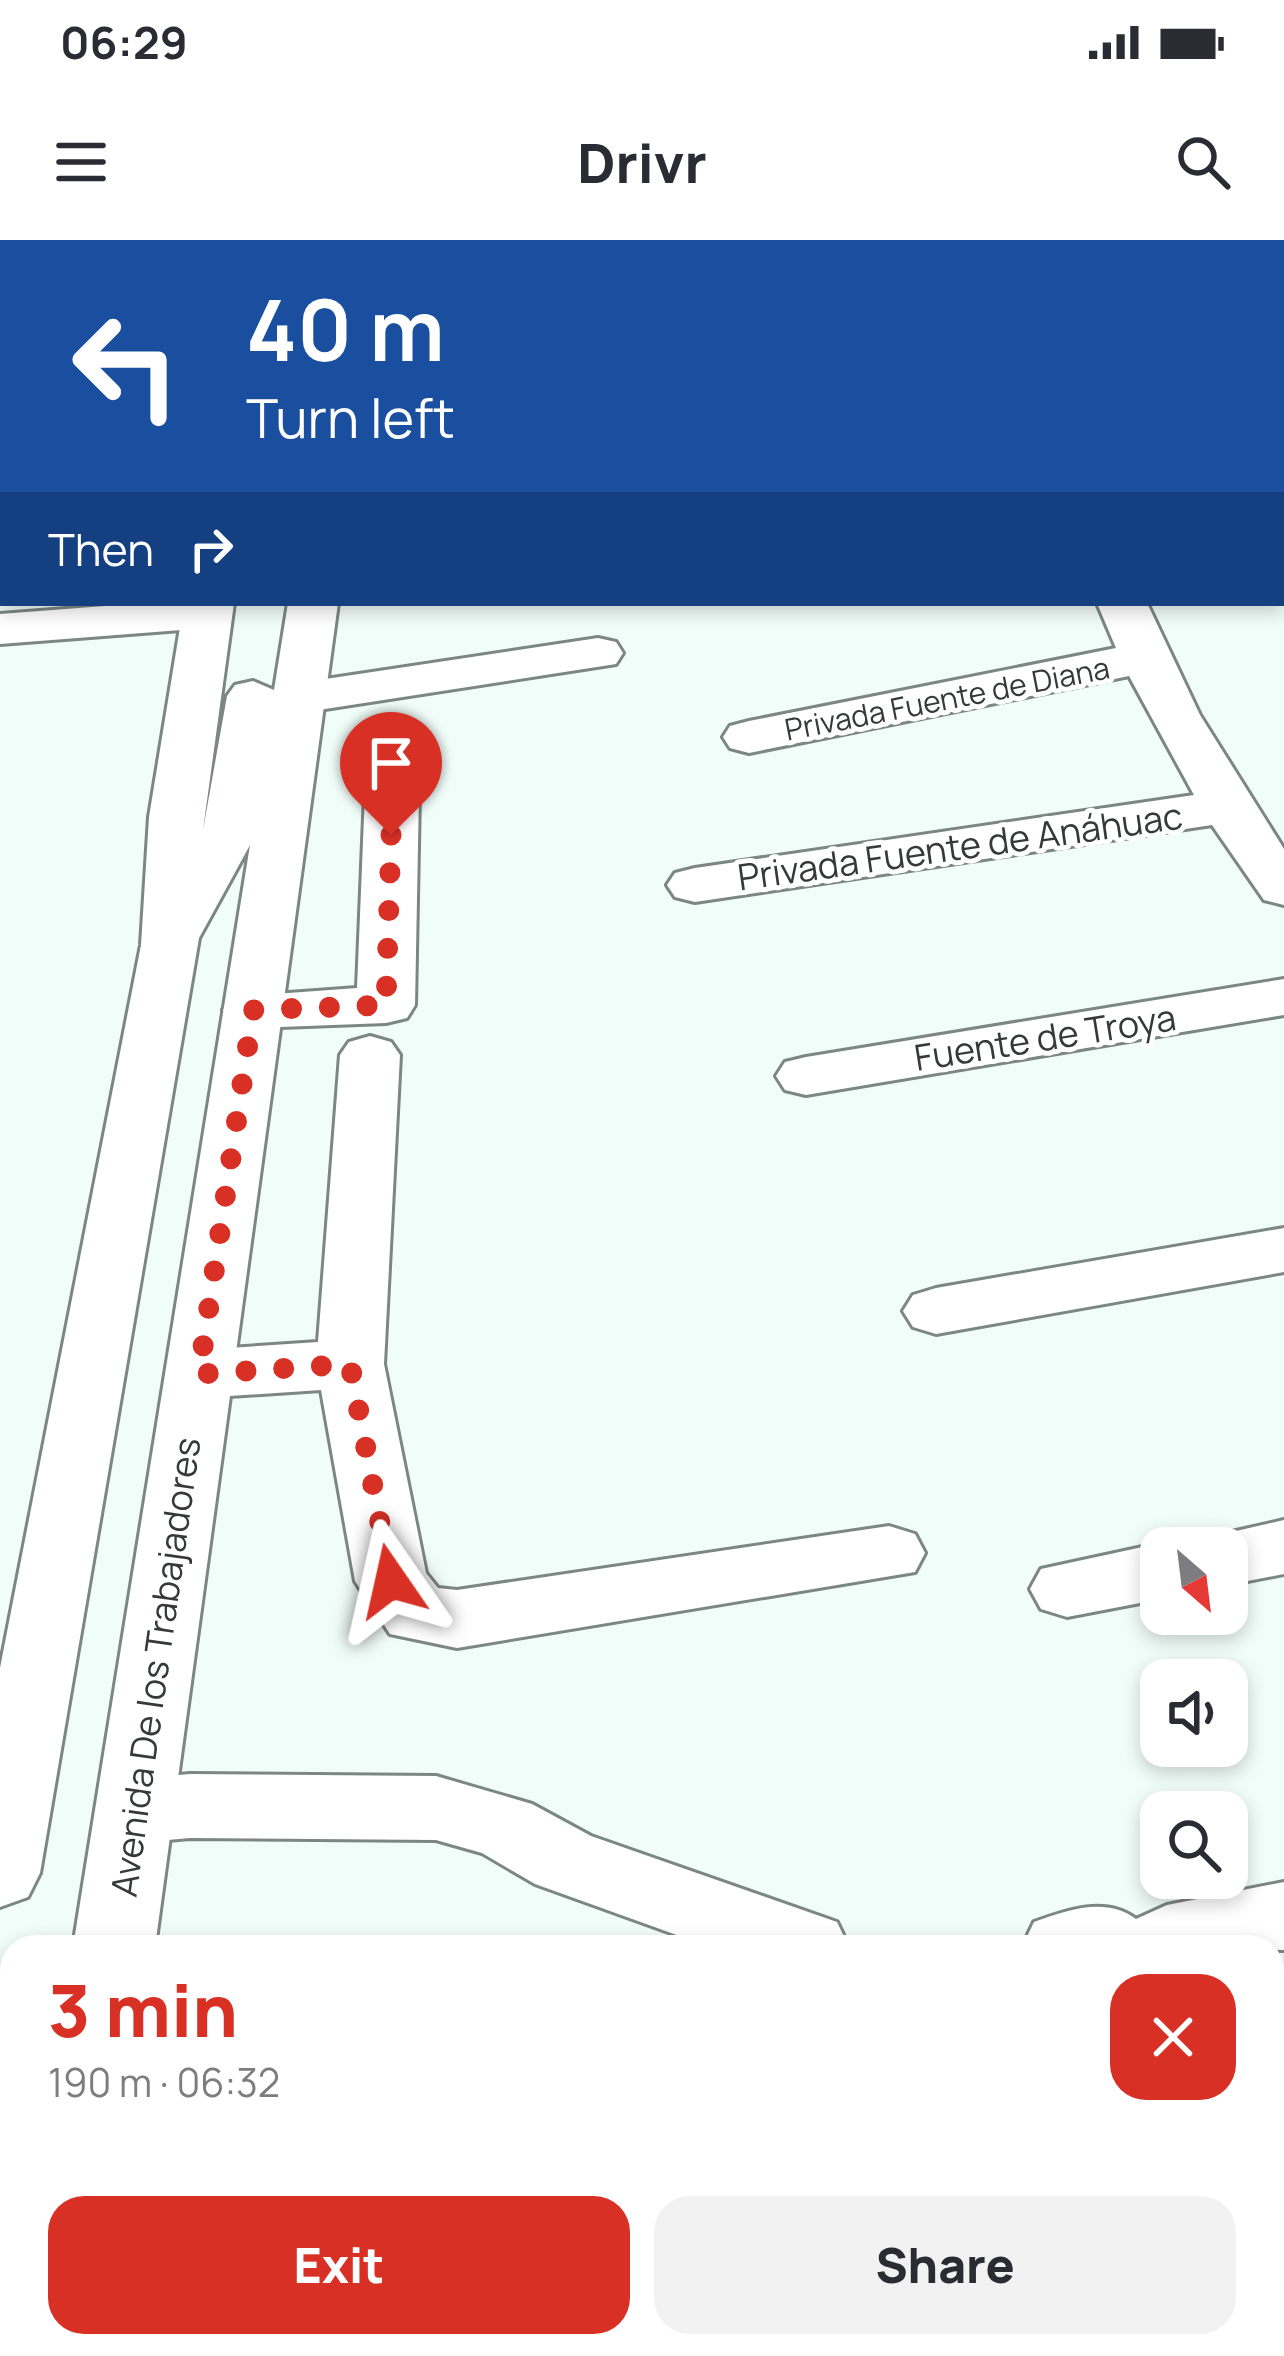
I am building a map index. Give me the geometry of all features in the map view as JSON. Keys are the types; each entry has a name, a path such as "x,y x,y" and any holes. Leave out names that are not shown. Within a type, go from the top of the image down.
{"street":[{"path":"170,945 234,822 268,606"},
{"name":"Avenida De los Trabajadores","path":"116,1935 313,606"},
{"path":"1123,606 1144,658 1224,807 1284,888"},
{"path":"0,628 208,608 176,817 170,945 20,1650 0,1873"},
{"path":"299,698 598,653"},
{"name":"Privada Fuente de Diana","path":"749,737 1144,658"},
{"path":"253,1010 386,1005 392,793"},
{"name":"Privada Fuente de Anáhuac","path":"695,885 1224,807"},
{"name":"Fuente de Troya","path":"806,1076 1284,997"},
{"path":"370,1055 350,1364 391,1581 416,1614 457,1618 890,1553"},
{"path":"936,1311 1284,1250"},
{"path":"199,1374 350,1364"},
{"path":"1248,1554 1284,1546"},
{"path":"1067,1589 1140,1575"},
{"path":"134,1811 190,1806 436,1808 504,1828 563,1860 774,1935"},
{"path":"1158,1935 1284,1916"}],"route":[{"path":"391,835 386,1005 253,1010 199,1374 350,1364 391,1581"}]}
